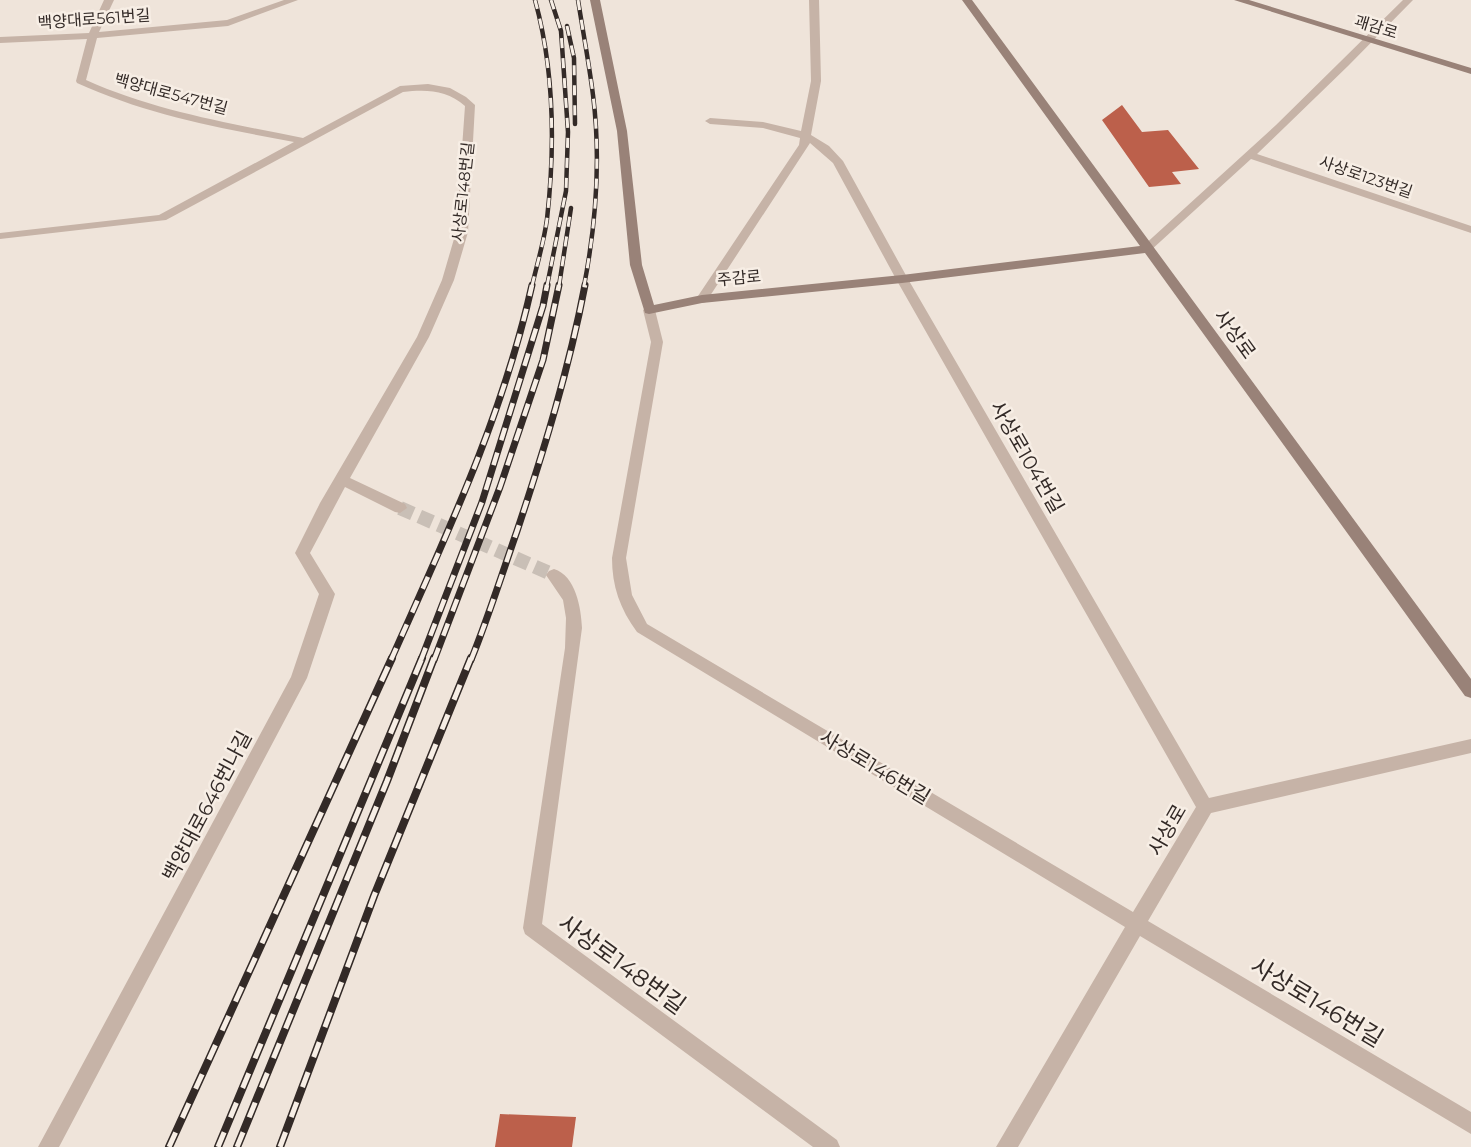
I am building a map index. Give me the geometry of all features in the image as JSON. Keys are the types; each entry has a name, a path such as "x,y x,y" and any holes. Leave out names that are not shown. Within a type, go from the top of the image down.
{"main road":[{"path":"595,0 622,131 636,265 649,310"},
{"name":"사상로","path":"967,0 1146,249 1471,691"},
{"name":"괘감로","path":"1239,0 1471,71"},
{"name":"주감로","path":"649,310 702,298 902,279 1146,249"}],"street":[{"name":"백양대로547번길","path":"109,0 93,36 81,81 96,89 177,115 304,141"},
{"name":"백양대로561번길","path":"0,40 93,36 228,23 293,0"},
{"path":"702,298 804,145 816,81 814,0"},
{"path":"1146,249 1250,155 1370,40 1408,0"},
{"name":"사상로148번길","path":"304,141 400,90 416,86 452,91 462,96 470,105 462,232 448,280 423,337 342,480"},
{"name":"사상로104번길","path":"710,121 784,128 825,146 838,161 902,279 1204,807"},
{"path":"0,236 162,218 304,141"},
{"name":"사상로123번길","path":"1250,155 1471,230"},
{"name":"사상로146번길","path":"649,310 657,342 619,558 619,577 625,599 642,628 1471,1124"},
{"path":"342,480 400,508"},
{"name":"백양대로646번나길","path":"48,1147 299,678 327,594 302,553 327,503 342,480"},
{"name":"사상로148번길","path":"554,575 569,592 575,613 573,648 532,928 830,1147"},
{"name":"사상로","path":"1138,924 1204,807 1471,746"},
{"path":"1006,1147 1138,924"}],"building":[{"path":"1122,105 1142,132 1168,130 1199,169 1172,172 1181,184 1149,187 1102,120"},
{"path":"500,1114 576,1117 572,1147 495,1147"}],"tunnel":[{"path":"400,508 554,575"}],"railway":[{"path":"532,286 547,219 552,137 546,53 535,0"},
{"path":"547,286 566,191 568,132 561,31 551,0"},
{"path":"578,0 593,95 597,143 592,239 584,286"},
{"path":"567,26 574,58 575,124"},
{"path":"559,286 571,208"},
{"path":"391,660 452,522 489,429 520,334 532,285"},
{"path":"421,660 482,502 543,306 547,285"},
{"path":"434,660 500,487 543,360 559,285"},
{"path":"471,660 517,531 546,440 564,378 585,285"},
{"path":"169,1147 392,658"},
{"path":"218,1147 422,658"},
{"path":"237,1147 387,781 434,658"},
{"path":"280,1147 374,896 471,658"}]}
